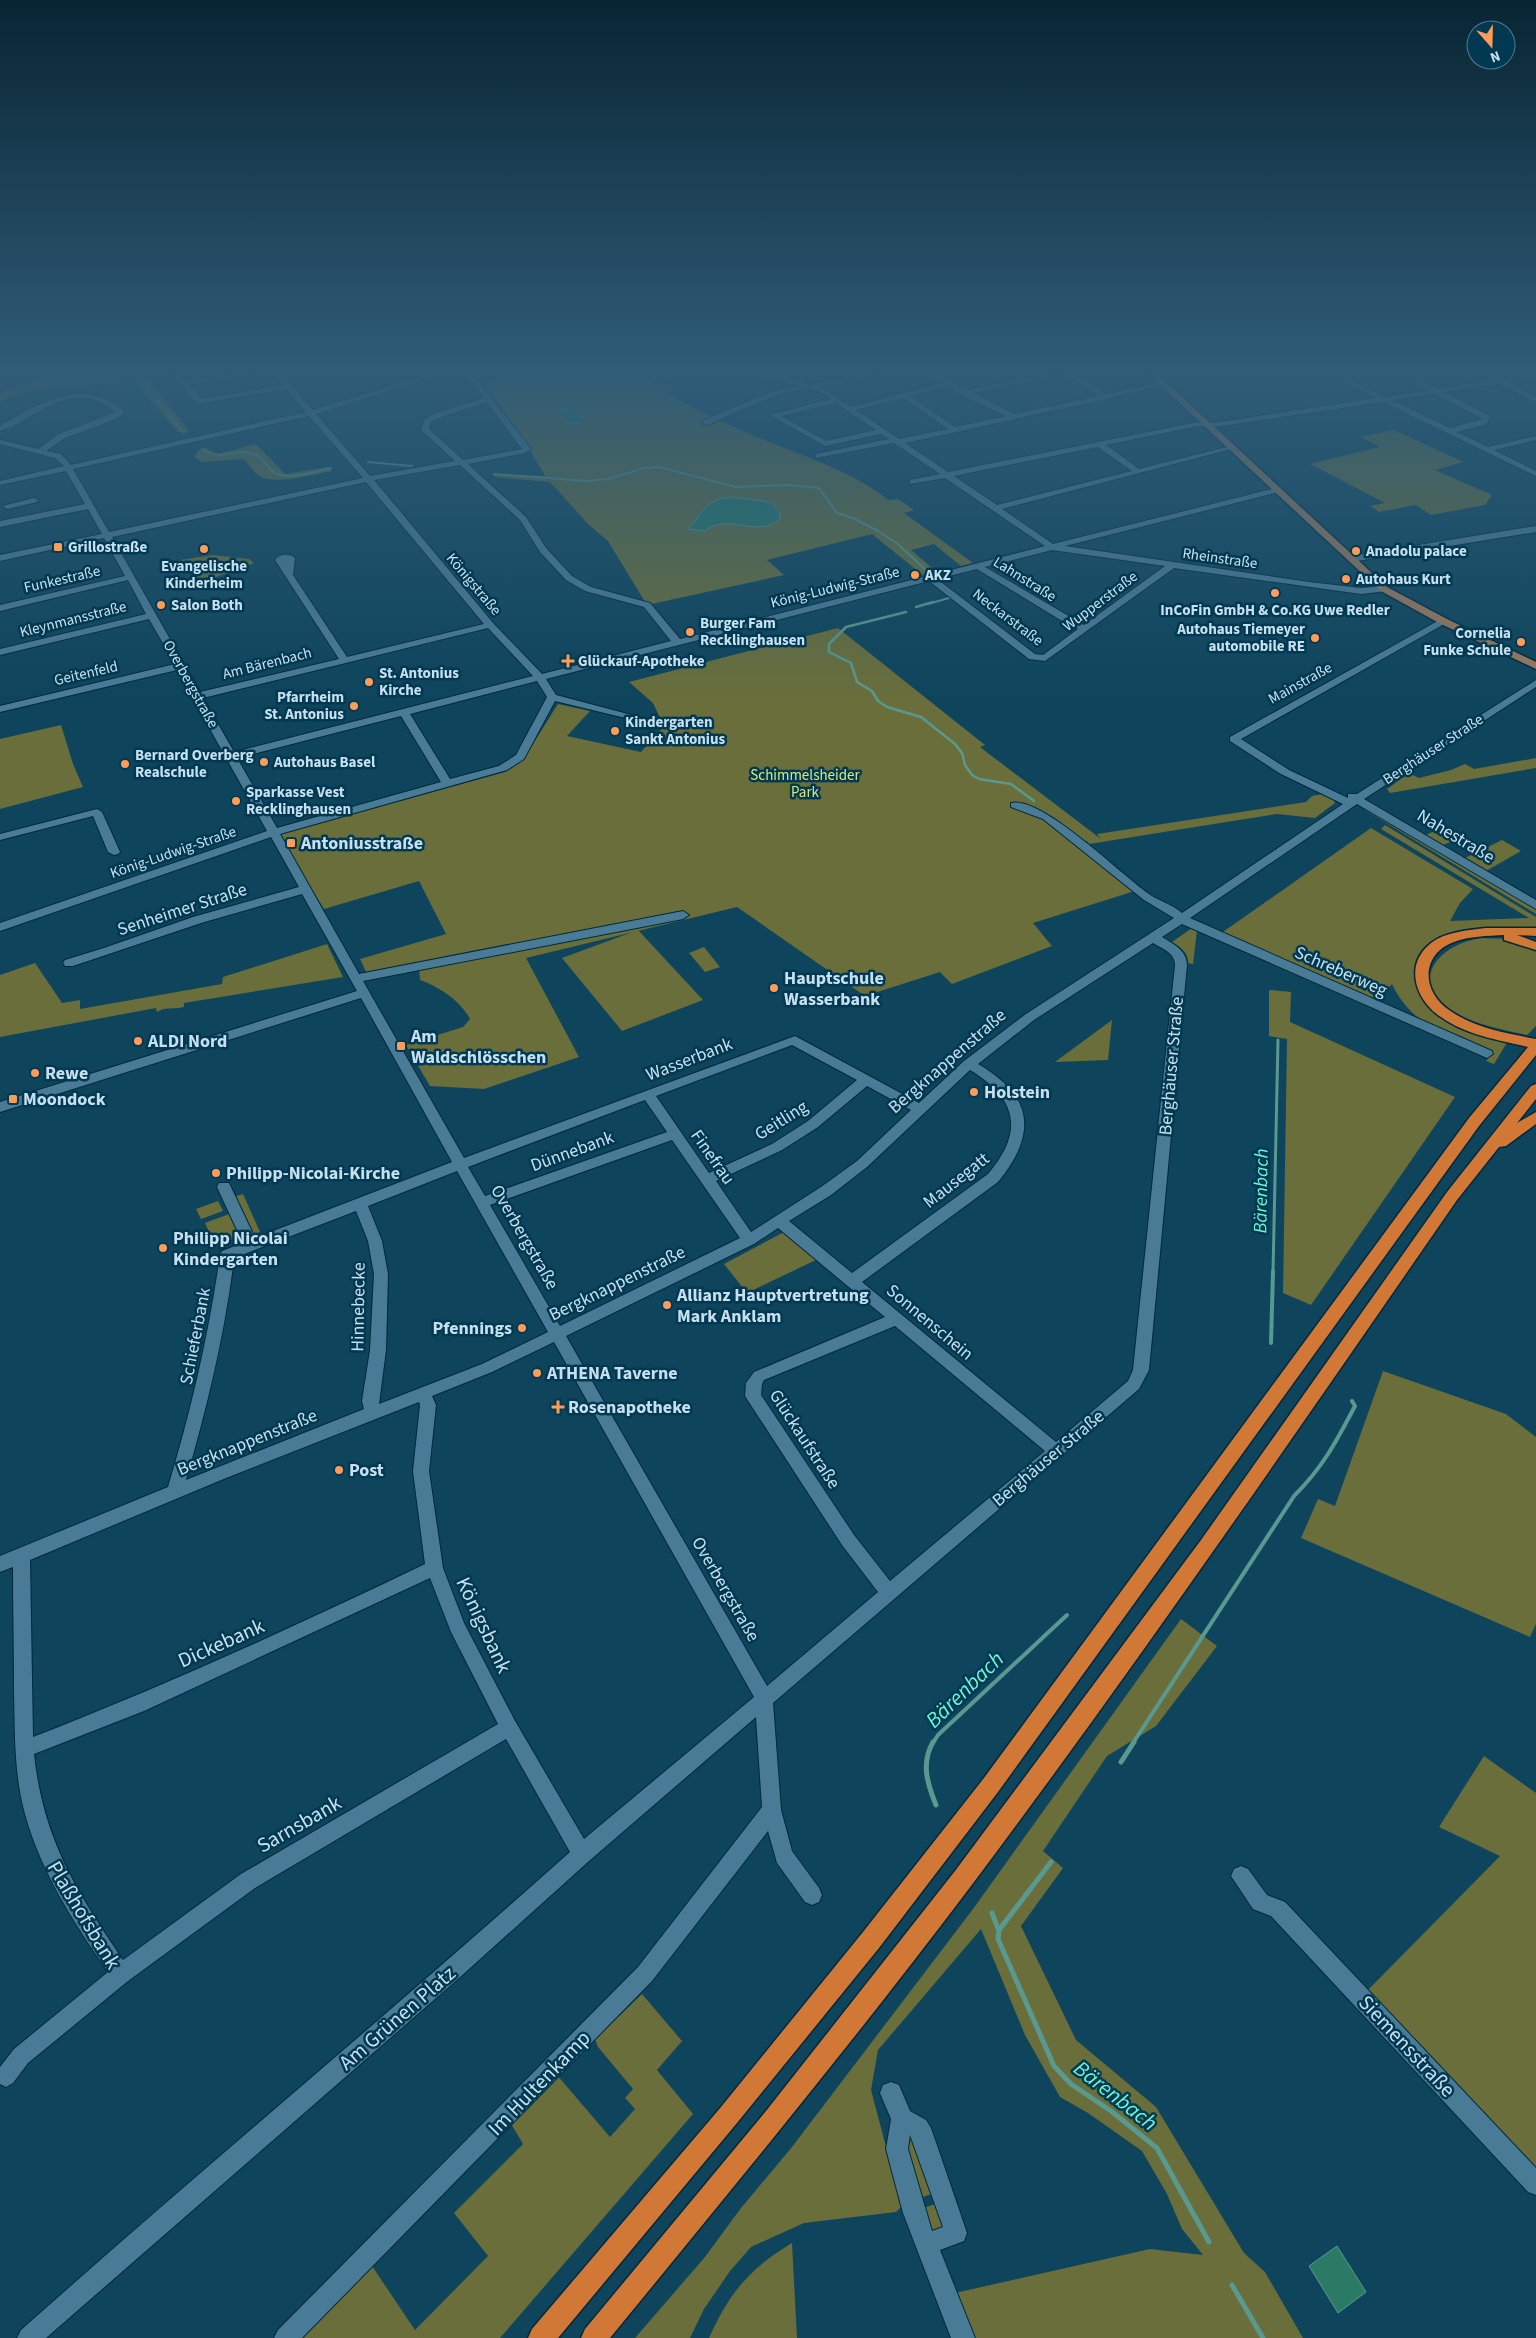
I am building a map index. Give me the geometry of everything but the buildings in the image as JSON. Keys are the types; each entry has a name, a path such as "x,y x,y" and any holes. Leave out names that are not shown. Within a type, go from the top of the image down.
{"highway":[{"path":"1510,1036 1464,1024 1434,1006 1422,989 1421,968 1429,952 1448,940 1483,932 1536,932"},
{"path":"542,2338 729,2115 871,1940 985,1793 1469,1129 1536,1044 1473,1024 1443,1007 1432,994 1427,982 1428,965 1437,952 1446,946 1477,937 1506,937 1536,946"},
{"path":"594,2338 774,2118 962,1879 1207,1546 1480,1159 1536,1089"},
{"path":"1480,1159 1526,1122 1536,1117"}],"main road":[{"path":"1263,478 1384,589 1443,621 1536,666"}],"street":[{"path":"0,483 24,478"},
{"name":"Overbergstraße","path":"73,478 275,832 482,1203 559,1333 764,1698"},
{"path":"0,558 373,478"},
{"path":"478,478 520,516 543,550 569,578 588,589 648,605 677,642"},
{"path":"913,482 929,478"},
{"path":"951,478 1052,547"},
{"path":"996,508 1110,478"},
{"name":"Königstraße","path":"368,479 490,624 540,678"},
{"name":"König-Ludwig-Straße","path":"540,678 1276,490"},
{"path":"4,507 34,500"},
{"path":"4,507 11,506 18,520"},
{"path":"0,524 90,506"},
{"path":"1351,559 1536,529"},
{"name":"Rheinstraße","path":"1052,547 1355,591 1384,589"},
{"name":"Wupperstraße","path":"1045,658 1172,565"},
{"name":"Lahnstraße","path":"978,566 1070,622 1086,629"},
{"name":"Am Bärenbach","path":"289,574 344,659"},
{"name":"Funkestraße","path":"0,608 130,577"},
{"name":"Neckarstraße","path":"930,578 1032,657 1045,658"},
{"name":"Kleynmansstraße","path":"0,652 152,616"},
{"name":"Mainstraße","path":"1354,801 1293,775 1234,739 1443,621"},
{"name":"Am Bärenbach","path":"198,696 490,624"},
{"name":"Geitenfeld","path":"0,709 180,666"},
{"path":"232,756 540,678 552,698 638,718"},
{"name":"Berghäuser Straße","path":"1182,917 1354,801 1536,683"},
{"name":"König-Ludwig-Straße","path":"0,927 275,832 497,771 515,762 552,698"},
{"path":"404,712 448,784"},
{"name":"Nahestraße","path":"1354,801 1536,905"},
{"name":"Schreberweg","path":"1015,805 1047,817 1148,898 1182,917 1187,922 1486,1054"},
{"path":"0,836 97,812 114,852"},
{"name":"Senheimer Straße","path":"69,963 97,952 106,952 197,920 306,889"},
{"path":"356,978 683,915"},
{"name":"Bergknappenstraße","path":"0,1564 174,1492 487,1368 749,1240 780,1222 862,1164 969,1064 1030,1017 1182,917"},
{"name":"Berghäuser Straße","path":"764,1698 1134,1385 1142,1370 1167,1123 1176,997 1182,965 1181,958 1176,952 1153,937"},
{"path":"0,1107 365,993"},
{"name":"Wasserbank","path":"462,1165 796,1040 920,1109"},
{"name":"Mausegatt","path":"852,1282 993,1178 1013,1154 1018,1140 1019,1125 1013,1104 996,1080 969,1064"},
{"name":"Geitling","path":"706,1180 751,1160 806,1129 867,1079"},
{"name":"Finefrau","path":"648,1095 749,1240"},
{"name":"Dünnebank","path":"482,1203 675,1134"},
{"name":"Schieferbank","path":"174,1492 199,1411 214,1350 222,1304 227,1256 462,1165"},
{"path":"224,1188 252,1246"},
{"name":"Hinnebecke","path":"360,1204 376,1240 381,1274 378,1350 370,1401 373,1413"},
{"name":"Sonnenschein","path":"780,1222 1056,1451"},
{"name":"Glückaufstraße","path":"889,1593 848,1540 753,1396 754,1383 759,1376 896,1318"},
{"name":"Königsbank","path":"423,1394 428,1405 421,1471 434,1568 457,1626 509,1727 582,1854"},
{"name":"Plaßhofsbank","path":"6,2076 21,2056 121,1974 69,1898 51,1863 34,1818 26,1778 24,1749 21,1555"},
{"name":"Dickebank","path":"24,1749 138,1705 328,1619 434,1568"},
{"path":"764,1698 772,1810 784,1856 812,1895"},
{"name":"Am Grünen Platz","path":"29,2338 130,2248 430,1990 582,1854 735,1726 764,1698"},
{"name":"Sarnsbank","path":"121,1974 248,1881 509,1727"},
{"name":"Im Hultenkamp","path":"286,2338 645,1974 772,1810"},
{"path":"1241,1876 1260,1902 1278,1909"},
{"name":"Siemensstraße","path":"1278,1909 1536,2184"},
{"path":"891,2093 902,2120 897,2149 914,2213 963,2338"},
{"path":"902,2120 918,2128 923,2136 956,2233 926,2244"}],"green space":[{"path":"265,478 292,478 282,480"},
{"path":"507,478 854,478 888,500 898,499 914,510 904,513 973,563 961,566 934,544 911,550 937,572 924,576 872,534 767,560 784,575 647,605 608,541 588,524 550,482"},
{"path":"1337,478 1453,478 1492,495 1485,505 1431,515 1416,505 1379,512 1370,506 1385,503"},
{"path":"213,555 249,559 254,563 211,579 197,580 180,560"},
{"name":"Schimmelsheider Park","path":"838,628 985,745 980,747 1101,839 1097,834 1306,802 1312,796 1323,794 1333,799 1335,803 1315,818 1277,814 1089,844 1087,841 1080,842 1138,890 1033,923 1052,946 952,984 940,972 865,996 737,907 526,958 579,1057 484,1089 430,1086 406,1045 463,1027 470,1019 455,1000 434,986 420,980 419,968 368,976 360,959 446,934 419,881 324,909 278,835 505,772 524,758 558,704 590,711 567,736 641,752 664,726 653,703 629,682"},
{"path":"61,725 73,764 83,787 0,809 0,739"},
{"path":"1536,758 1536,768 1390,793 1387,789 1409,773 1419,778 1451,770 1465,764 1474,769"},
{"path":"1365,810 1377,812 1536,909 1536,914"},
{"path":"1385,825 1536,917 1536,929 1486,928 1450,934 1434,941 1423,952 1417,966 1416,977 1418,986 1428,1004 1508,1041 1494,1064 1486,1061 1492,1054 1447,1035 1422,1020 1401,999 1392,984 1375,1002 1220,934 1371,828 1473,889 1460,903 1450,921 1529,918 1381,829"},
{"path":"1441,828 1466,843 1460,846 1453,841 1443,845 1426,835"},
{"path":"1502,840 1521,851 1486,871 1465,858"},
{"path":"1192,928 1197,930 1193,964 1188,963 1185,953 1172,942"},
{"path":"638,930 703,1000 622,1031 562,958"},
{"path":"1482,938 1507,939 1536,949 1536,1026 1527,1035 1488,1026 1460,1015 1451,1010 1438,998 1431,987 1430,975 1434,965 1442,955 1467,941"},
{"path":"327,944 343,977 184,1003 184,1007 164,1009 157,1012 156,1008 0,1037 0,975 35,963 62,1003 80,1000 80,1009 222,984 223,977"},
{"path":"704,947 720,967 705,972 689,953"},
{"path":"1269,990 1291,992 1290,1022 1455,1097 1311,1305 1283,1293 1287,1039 1269,1036"},
{"path":"1112,1020 1108,1060 1055,1062"},
{"path":"243,1194 260,1232 250,1235 233,1197"},
{"path":"218,1201 223,1211 201,1219 196,1209"},
{"path":"232,1213 242,1236 215,1246 205,1223"},
{"path":"784,1232 818,1259 747,1293 724,1264"},
{"path":"1383,1371 1506,1414 1536,1437 1536,1624 1530,1637 1301,1538 1318,1499 1335,1506"},
{"path":"1181,1619 1217,1646 1156,1726 1107,1756 1043,1851 1063,1868 1021,1926 1076,2040 1156,2107 1244,2253 1265,2272 1303,2338 970,2338 955,2293 1150,2249 1203,2255 1182,2229 1167,2194 1142,2151 1088,2113 1060,2097 1025,2035 981,1929 878,2050 871,2090 885,2143 901,2186 901,2207 896,2212 804,2223 751,2247 730,2271 704,2309 690,2338 635,2338 705,2257 741,2208 792,2147 973,1909"},
{"path":"1484,1756 1536,1793 1536,2168 1367,1991 1500,1856 1439,1827"},
{"path":"642,1994 682,2041 657,2070 693,2114 500,2338 290,2338 368,2260 415,2330 488,2256 454,2213 523,2144 510,2122 557,2075 610,2137 635,2109 625,2098 633,2089 598,2047 595,2039"},
{"path":"912,2136 935,2193 913,2200 906,2137"},
{"path":"938,2203 944,2232 928,2236 918,2210"},
{"path":"792,2243 797,2338 709,2338 724,2308 742,2283 764,2262"}],"shaded area":[{"path":"732,497 770,502 780,512 780,519 762,527 723,524 705,531 688,529 711,503 723,498"},
{"path":"1337,2246 1366,2292 1338,2313 1309,2266"}],"waterway":[{"name":"Bärenbach","path":"549,478 587,481 611,478"},
{"name":"Bärenbach","path":"702,478 736,487 788,485 819,488 837,513 853,518 878,531 898,544 928,572"},
{"name":"Bärenbach","path":"928,604 949,598"},
{"name":"Bärenbach","path":"916,607 933,602"},
{"name":"Bärenbach","path":"906,612 846,627 829,644 829,652 851,663 857,682 872,691 878,701 887,707 921,717 955,744 962,753 965,765 972,775 979,779 1011,784 1034,801"},
{"name":"Bärenbach","path":"1273,1272 1278,1040"},
{"name":"Bärenbach","path":"1271,1343 1273,1271"},
{"path":"1133,1743 1294,1496 1313,1475 1328,1454 1355,1406 1352,1401"},
{"name":"Bärenbach","path":"933,1743 938,1735 1067,1615"},
{"name":"Bärenbach","path":"933,1742 926,1765 928,1781 936,1805"},
{"path":"1121,1762 1134,1742"},
{"path":"999,1930 1051,1862"},
{"name":"Bärenbach","path":"992,1913 999,1931 998,1939 1054,2066 1071,2084 1111,2111 1157,2148 1209,2242"},
{"name":"Bärenbach","path":"1232,2285 1263,2338"}],"place":[{"name":"Grillostraße","path":"58,547"},
{"name":"Evangelische Kinderheim","path":"204,549"},
{"name":"Anadolu palace","path":"1356,551"},
{"name":"AKZ","path":"915,575"},
{"name":"Autohaus Kurt","path":"1346,579"},
{"name":"InCoFin GmbH & Co.KG Uwe Redler","path":"1275,593"},
{"name":"Salon Both","path":"161,605"},
{"name":"Burger Fam Recklinghausen","path":"690,632"},
{"name":"Autohaus Tiemeyer automobile RE","path":"1315,638"},
{"name":"Cornelia Funke Schule","path":"1521,642"},
{"name":"Glückauf-Apotheke","path":"568,661"},
{"name":"St. Antonius Kirche","path":"369,682"},
{"name":"Pfarrheim St. Antonius","path":"354,706"},
{"name":"Kindergarten Sankt Antonius","path":"615,731"},
{"name":"Autohaus Basel","path":"264,762"},
{"name":"Bernard Overberg Realschule","path":"125,764"},
{"name":"Sparkasse Vest Recklinghausen","path":"236,801"},
{"name":"Antoniusstraße","path":"291,843"},
{"name":"Hauptschule Wasserbank","path":"774,988"},
{"name":"ALDI Nord","path":"138,1041"},
{"name":"Am Waldschlösschen","path":"401,1046"},
{"name":"Rewe","path":"35,1073"},
{"name":"Holstein","path":"974,1092"},
{"name":"Moondock","path":"13,1099"},
{"name":"Philipp-Nicolai-Kirche","path":"216,1173"},
{"name":"Philipp Nicolai Kindergarten","path":"163,1248"},
{"name":"Allianz Hauptvertretung Mark Anklam","path":"667,1305"},
{"name":"Pfennings","path":"522,1328"},
{"name":"ATHENA Taverne","path":"537,1373"},
{"name":"Rosenapotheke","path":"558,1407"},
{"name":"Post","path":"339,1470"}]}
